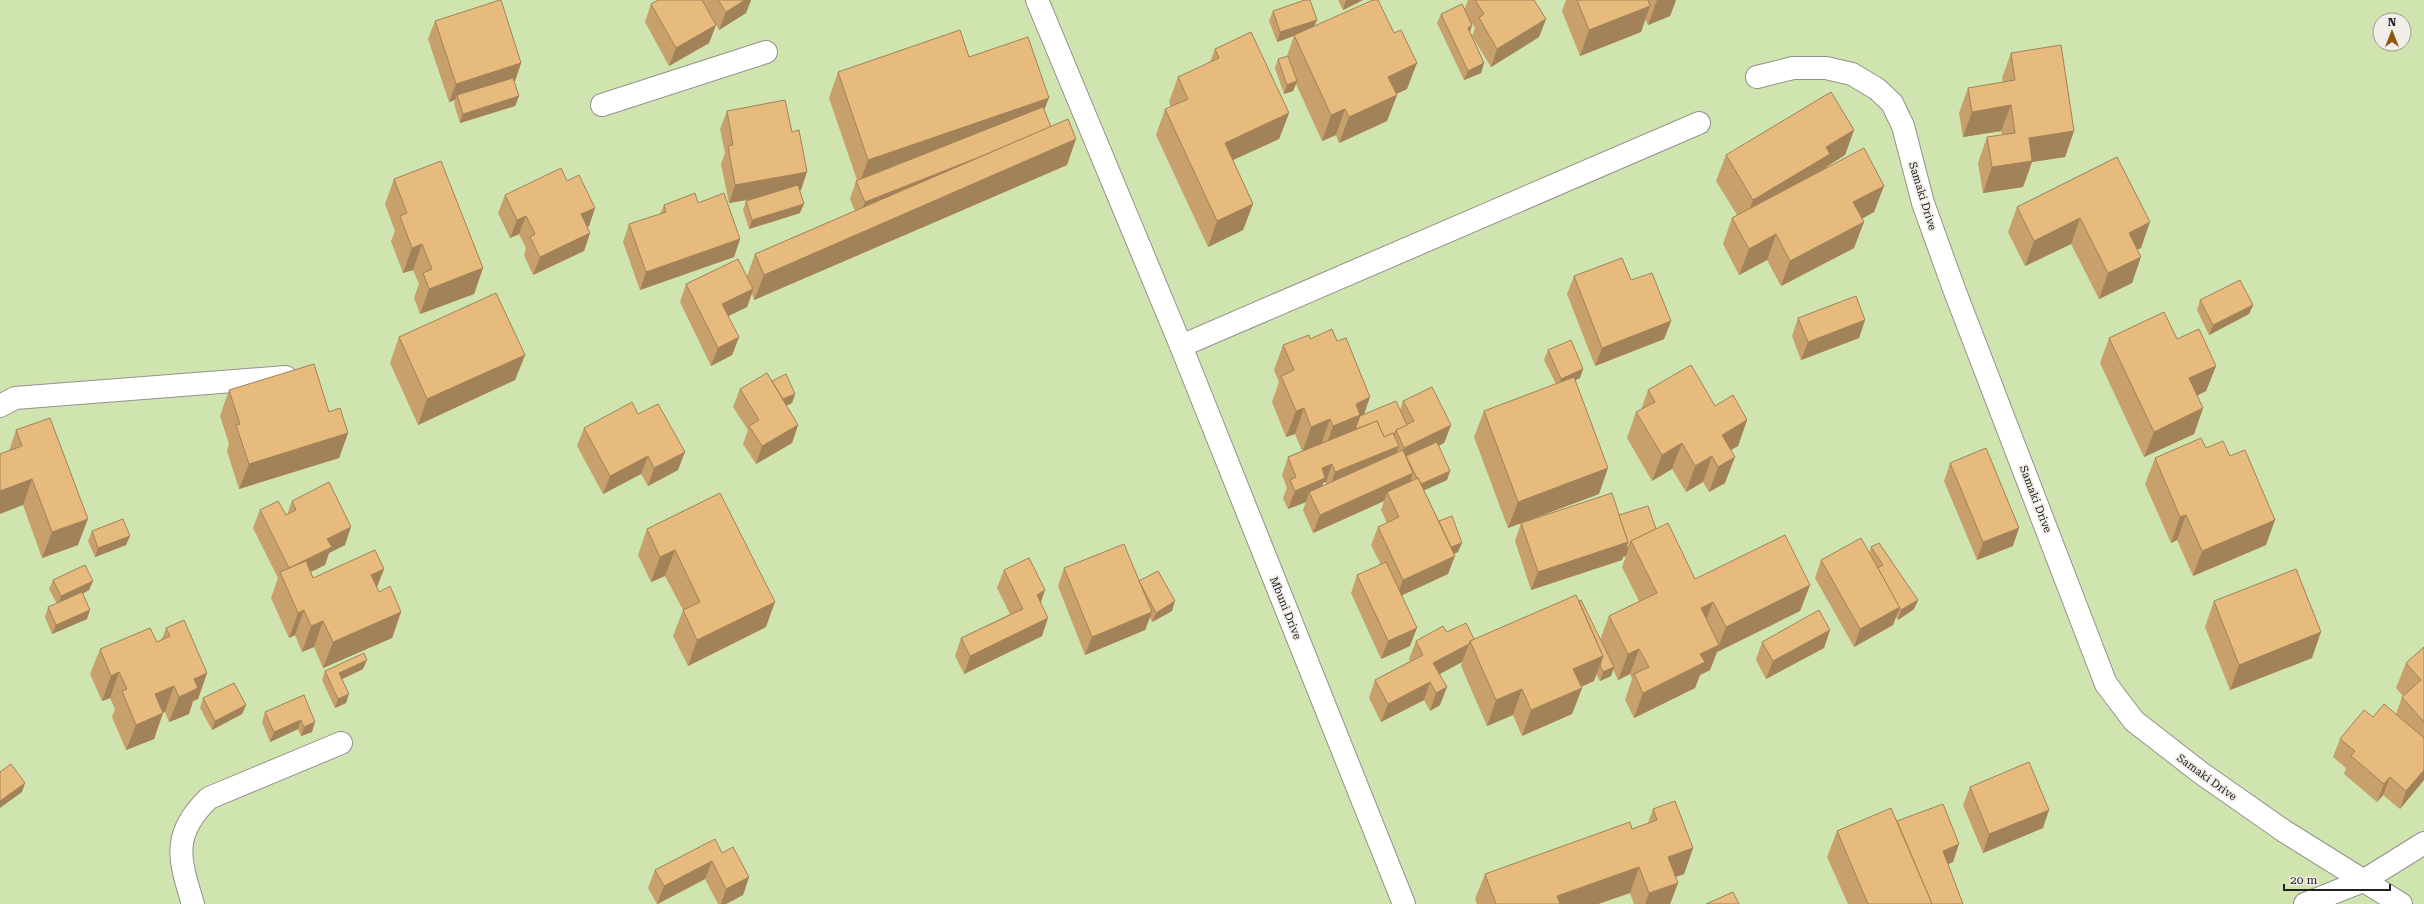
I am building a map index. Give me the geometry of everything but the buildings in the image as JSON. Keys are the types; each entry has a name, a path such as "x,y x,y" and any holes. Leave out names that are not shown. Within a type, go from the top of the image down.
{"street":[{"name":"Mbuni Drive","path":"1037,0 1167,311 1404,904"},
{"path":"602,105 766,52"},
{"name":"Samaki Drive","path":"1757,77 1793,68 1826,68 1852,74 1877,89 1892,104 1903,126 1923,203 1954,289 2004,413 2106,684 2134,721 2179,757 2284,831 2401,904"},
{"path":"1181,346 1699,123"},
{"path":"0,406 15,398 286,377"},
{"path":"193,904 183,874 181,851 183,832 194,812 209,798 341,743"},
{"path":"2305,904 2363,881 2424,843"}],"green space":[{"path":"0,0 2424,0 2424,904 0,904"}]}
